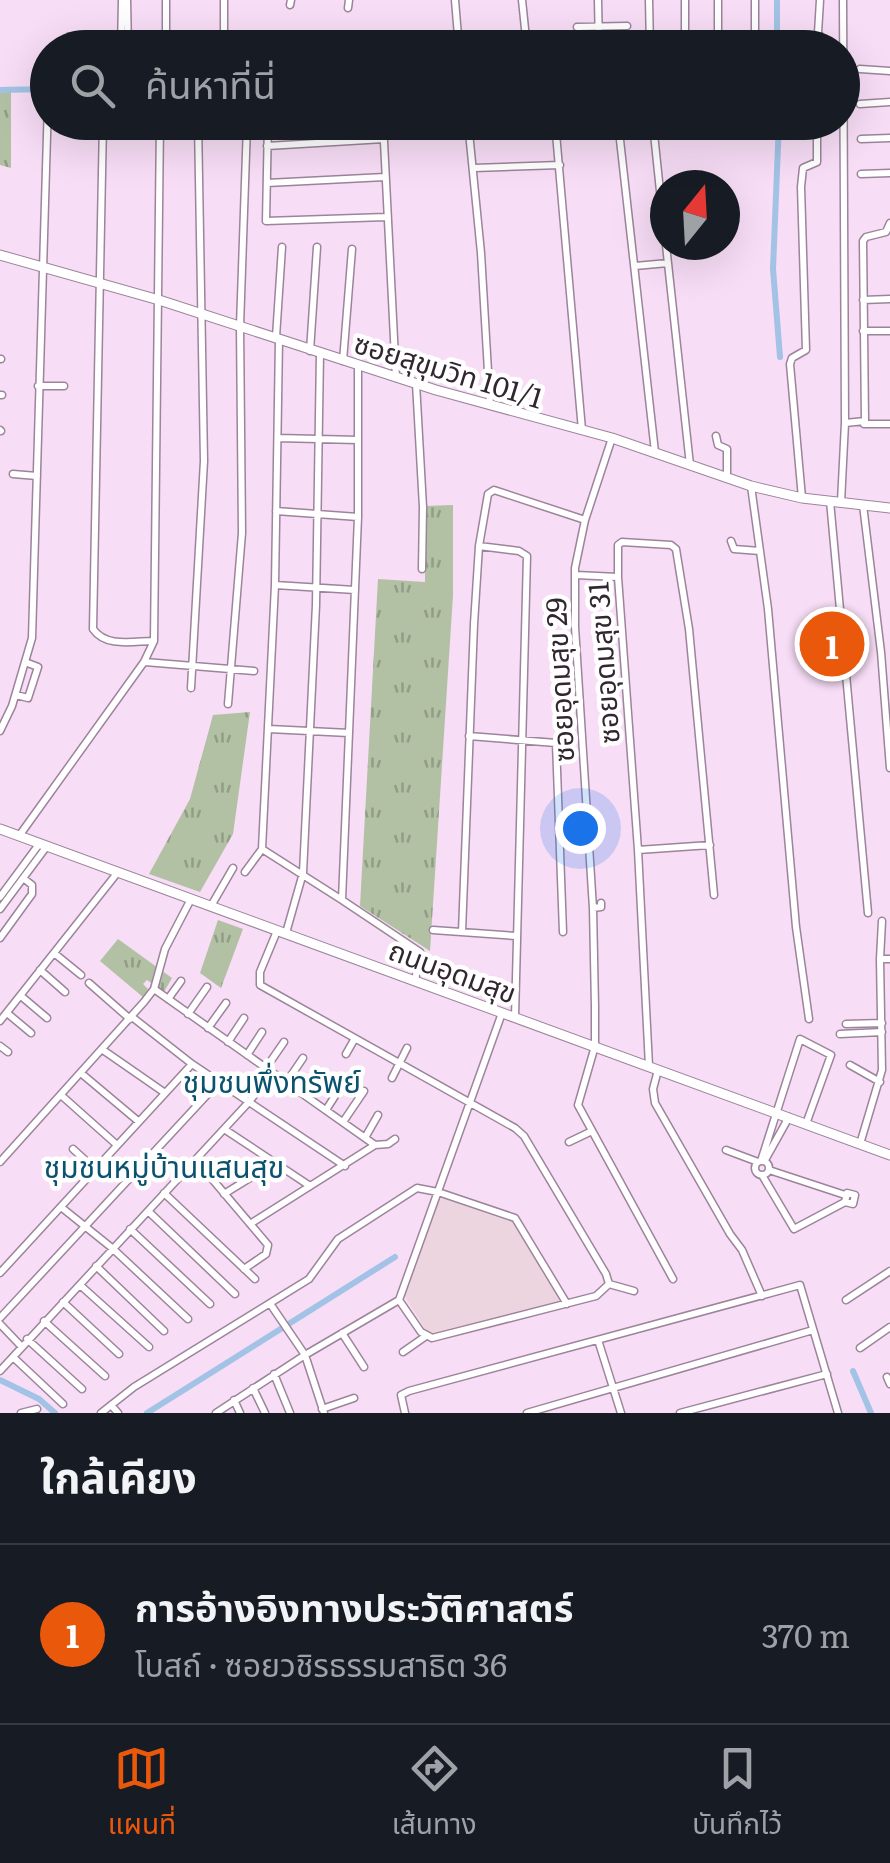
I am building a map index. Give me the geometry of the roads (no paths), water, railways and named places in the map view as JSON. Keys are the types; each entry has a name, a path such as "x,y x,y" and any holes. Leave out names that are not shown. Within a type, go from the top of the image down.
{"main road":[{"name":"ซอยสุขุมวิท 101/1","path":"0,255 158,300 396,378 612,438 751,486 802,498 890,508"},
{"name":"ถนนอุดมสุข","path":"0,829 890,1155"}],"street":[{"path":"124,0 125,30"},
{"path":"166,0 166,30"},
{"path":"224,0 224,30"},
{"path":"455,0 458,30"},
{"path":"522,0 525,30"},
{"path":"598,0 598,30"},
{"path":"649,0 650,30"},
{"path":"685,0 685,30"},
{"path":"718,0 718,30"},
{"path":"755,30 756,0"},
{"path":"818,30 820,0"},
{"path":"842,0 842,30"},
{"path":"577,27 627,26"},
{"path":"860,69 890,71"},
{"path":"860,104 890,102"},
{"path":"861,139 890,138"},
{"path":"0,731 16,695 32,630 45,140"},
{"path":"103,140 94,630 98,637 108,641 154,641"},
{"path":"20,836 144,662 154,641 160,140"},
{"path":"191,688 204,461 198,140"},
{"path":"228,704 242,534 240,326 246,140"},
{"path":"267,140 268,222 386,217"},
{"path":"267,146 367,140"},
{"path":"384,140 396,378"},
{"path":"470,140 490,405"},
{"path":"557,140 582,432"},
{"path":"620,140 655,453"},
{"path":"655,140 658,170"},
{"path":"802,498 790,364 792,358 806,350 800,223 802,171 817,162 818,140"},
{"path":"843,140 845,423 836,502 868,914"},
{"path":"474,168 560,165"},
{"path":"861,174 890,173"},
{"path":"266,184 385,177"},
{"path":"864,424 862,241 886,232 890,224"},
{"path":"317,247 318,512 303,873 281,932 260,972 260,985 524,1136 606,1274 608,1284"},
{"path":"245,872 262,849 275,586 277,339 282,248"},
{"path":"342,361 352,249"},
{"path":"668,260 690,465"},
{"path":"635,266 668,263"},
{"path":"863,300 890,299"},
{"path":"863,331 890,331"},
{"path":"342,900 358,517 358,366"},
{"path":"416,383 422,570"},
{"path":"38,386 64,386"},
{"path":"845,423 890,424"},
{"path":"716,436 718,445 728,449 727,478"},
{"path":"278,438 358,440"},
{"name":"ซอยอุดมสุข 29","path":"612,438 585,520 576,575 576,627 597,906 594,1046 578,1104 672,1278"},
{"path":"14,474 37,476"},
{"path":"751,486 780,718 796,927 809,1020"},
{"path":"462,932 479,546 488,494 494,490 585,520"},
{"path":"863,504 890,768"},
{"path":"276,511 358,517"},
{"path":"731,541 734,550 760,551"},
{"name":"ซอยอุดมสุข 31","path":"714,895 683,580 676,548 620,543 618,577 654,1102 751,1268 762,1296"},
{"path":"479,546 519,551 527,556 515,1016"},
{"path":"576,575 618,577"},
{"path":"275,586 355,590"},
{"path":"16,695 28,698 32,692 38,667 26,662"},
{"path":"144,662 254,671"},
{"path":"269,729 349,733"},
{"path":"470,736 556,743 563,932"},
{"path":"0,910 44,845"},
{"path":"638,850 710,845"},
{"path":"262,849 420,952 415,981"},
{"path":"211,906 233,868"},
{"path":"0,1022 118,872"},
{"path":"0,897 22,875"},
{"path":"0,938 32,894 32,885 22,875"},
{"path":"0,1162 154,989 164,949 191,898"},
{"path":"860,1144 886,1068 880,959 882,921"},
{"path":"433,930 516,936"},
{"path":"54,953 81,975"},
{"path":"880,959 890,959"},
{"path":"40,970 66,992"},
{"path":"168,998 181,981"},
{"path":"89,983 192,1064 345,1166"},
{"path":"188,1014 207,987"},
{"path":"154,989 371,1141 388,1144 395,1139"},
{"path":"21,996 48,1018"},
{"path":"208,1028 226,1003"},
{"path":"216,1413 304,1355 399,1300 502,1012"},
{"path":"7,1013 31,1034"},
{"path":"228,1042 244,1018"},
{"path":"846,1024 882,1027"},
{"path":"840,1034 882,1027"},
{"path":"247,1055 262,1032"},
{"path":"346,1054 354,1040"},
{"path":"761,1162 800,1040 832,1055 806,1124"},
{"path":"0,1370 248,1103 284,1042"},
{"path":"0,1046 8,1052"},
{"path":"392,1078 407,1048"},
{"path":"103,1050 166,1093"},
{"path":"286,1083 303,1058"},
{"path":"0,1273 192,1064"},
{"path":"850,1065 880,1082"},
{"path":"82,1074 138,1121"},
{"path":"304,1096 320,1077"},
{"path":"82,1390 0,1321 218,1082"},
{"path":"326,1110 342,1085"},
{"path":"343,1122 364,1090"},
{"path":"62,1096 116,1145"},
{"path":"250,1224 345,1166 371,1141 378,1115"},
{"path":"766,1172 794,1228 845,1198 766,1172 756,1169 789,1117"},
{"path":"224,1129 310,1186"},
{"path":"570,1142 592,1131"},
{"path":"73,1149 95,1169"},
{"path":"726,1150 761,1162"},
{"path":"196,1160 268,1245 269,1250 244,1269"},
{"path":"224,1194 274,1162"},
{"path":"101,1413 134,1388 314,1275 342,1235 412,1190 438,1192 514,1218 567,1304"},
{"path":"164,1193 255,1279"},
{"path":"61,1208 112,1248 188,1319"},
{"path":"148,1211 235,1294"},
{"path":"130,1229 210,1304"},
{"path":"96,1266 164,1330"},
{"path":"846,1300 890,1271"},
{"path":"608,1284 634,1292"},
{"path":"403,1352 426,1336 440,1337 596,1296 608,1284"},
{"path":"80,1285 149,1347"},
{"path":"405,1413 401,1395 405,1393 800,1285 838,1413"},
{"path":"399,1300 426,1336"},
{"path":"63,1302 119,1354"},
{"path":"271,1305 304,1355 323,1411 354,1398"},
{"path":"44,1322 106,1376"},
{"path":"860,1348 890,1327"},
{"path":"527,1413 814,1330"},
{"path":"342,1333 364,1367"},
{"path":"598,1340 621,1413"},
{"path":"13,1357 63,1404"},
{"path":"274,1374 290,1413"},
{"path":"680,1413 827,1374"},
{"path":"254,1388 265,1413"},
{"path":"234,1400 240,1413"},
{"path":"112,1405 118,1413"},
{"path":"21,1413 37,1409"}],"waterway":[{"path":"777,0 777,30"},
{"path":"0,90 30,89"},
{"path":"778,140 773,269 780,357"},
{"path":"147,1413 395,1257"},
{"path":"853,1371 871,1413"},
{"path":"0,1380 39,1399 55,1413"}],"place":[{"name":"การอ้างอิงทางประวัติศาสตร์","path":"832,644"}],"district":[{"name":"ชุมชนพึ่งทรัพย์","path":"272,1080"},
{"name":"ชุมชนหมู่บ้านแสนสุข","path":"164,1165"}]}
